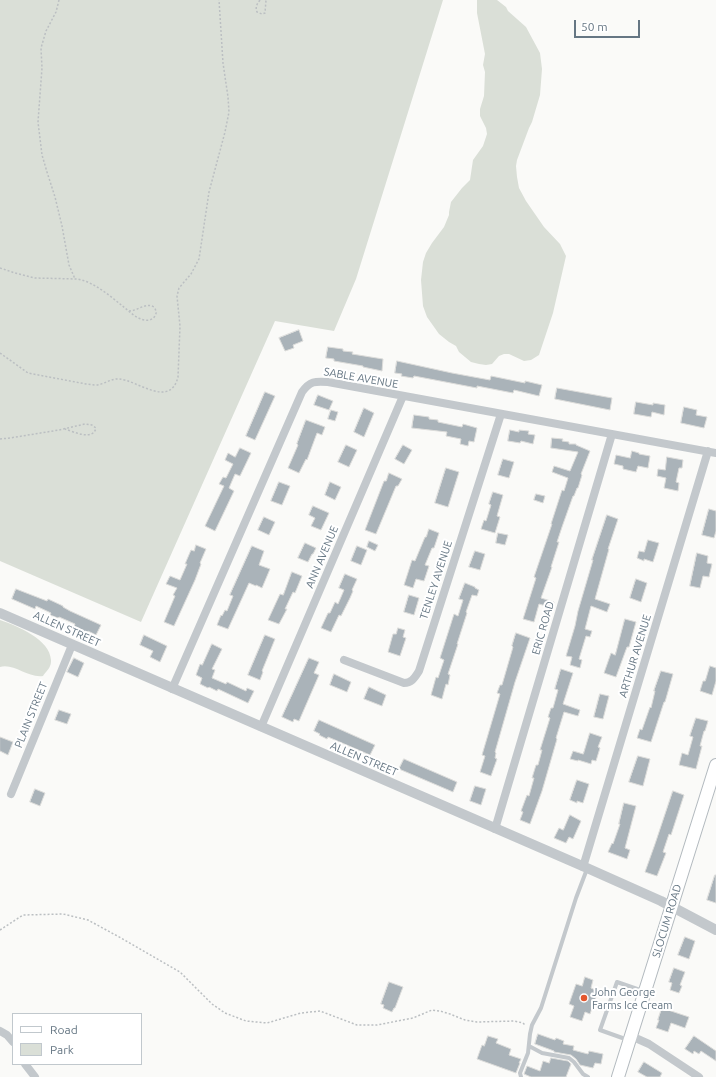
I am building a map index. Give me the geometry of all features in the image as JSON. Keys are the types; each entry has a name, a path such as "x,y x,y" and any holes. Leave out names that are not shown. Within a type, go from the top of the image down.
{"main road":[{"name":"SLOCUM ROAD","path":"618,1077 716,765"}],"street":[{"name":"SABLE AVENUE","path":"172,689 302,392 310,383 321,381 712,452"},
{"name":"ANN AVENUE","path":"261,727 403,396"},
{"name":"TENLEY AVENUE","path":"344,660 404,683 410,682 415,678 419,671 501,414"},
{"name":"ERIC ROAD","path":"495,829 612,434"},
{"name":"ARTHUR AVENUE","path":"585,868 712,452"},
{"name":"ALLEN STREET","path":"0,613 585,868 671,907 716,930"},
{"name":"PLAIN STREET","path":"11,794 72,645"},
{"path":"0,1031 7,1035 12,1041"},
{"path":"630,1038 649,1044 699,1077"},
{"path":"26,1065 35,1077"}],"lane":[{"path":"521,1077 520,1073 528,1053 531,1030 541,1008 585,868"},
{"path":"630,1038 600,1030 617,982 645,992"},
{"path":"529,1046 542,1053 569,1058 578,1066 583,1074 588,1077"}],"path":[{"path":"60,0 56,12 46,31 41,48 42,68 38,122 42,155 55,197 69,265 75,279"},
{"path":"0,353 28,373 86,384 95,385 119,379 126,380 159,392 170,390 177,383 180,326 176,296 179,288 192,274 199,259 209,192 229,112 223,63 219,0"},
{"path":"260,0 256,8 257,12 262,14 265,13 266,0"},
{"path":"0,268 35,278 83,280 91,284 137,317 151,320 156,313 154,307 149,305 129,311"},
{"path":"0,439 89,424 96,428 96,431 86,435 65,429"},
{"path":"0,930 23,915 64,914 88,920 180,972 212,1004 225,1013 246,1021 267,1023 301,1012 320,1011 357,1025 377,1025 413,1018 432,1010 477,1022 514,1021 523,1023 531,1030"}],"green space":[{"path":"0,0 443,0 356,279 334,331 275,321 141,622 0,561"},
{"path":"477,0 497,0 506,7 508,11 526,27 540,53 542,69 540,95 532,122 517,160 517,177 519,188 526,201 544,227 560,244 566,256 553,313 539,355 531,360 524,361 509,354 504,354 499,356 492,364 486,365 471,362 459,352 456,346 439,334 427,317 423,306 421,280 423,262 426,253 444,227 449,215 451,202 470,180 473,160 483,146 487,134 486,128 480,116 480,109 484,96 485,72 483,65 485,54 477,13"},
{"path":"0,620 32,634 45,646 49,652 51,662 43,676 32,675 10,667 0,667"}],"building":[{"path":"299,330 303,341 293,345 294,348 285,351 279,338"},
{"path":"328,347 343,349 343,351 353,352 352,354 383,359 382,371 326,358"},
{"path":"397,361 490,380 491,376 542,385 539,396 514,390 513,393 414,376 413,378 401,376 402,374 395,373"},
{"path":"557,388 612,398 610,410 555,399"},
{"path":"265,392 275,396 255,440 246,436"},
{"path":"318,395 333,401 329,410 314,405"},
{"path":"636,402 653,405 653,403 665,405 664,415 652,412 651,417 634,414"},
{"path":"684,407 697,410 696,415 707,417 704,428 681,423"},
{"path":"364,408 374,413 364,437 354,432"},
{"path":"331,410 338,412 335,421 328,419"},
{"path":"414,415 429,417 429,419 438,420 438,422 462,427 463,424 477,428 474,442 469,441 468,446 460,444 461,439 446,436 447,432 412,428"},
{"path":"306,420 325,427 322,435 317,433 307,460 306,459 299,473 288,468 298,445 297,444"},
{"path":"510,430 519,432 519,430 529,431 528,434 535,435 533,444 521,441 520,443 508,441"},
{"path":"552,438 563,439 562,441 569,442 569,444 576,444 590,451 581,474 578,488 573,496 557,542 559,542 552,567 541,598 554,602 553,608 539,604 534,622 523,619 536,578 534,577 562,490 564,491 568,478 552,472 554,466 570,471 578,452 551,448"},
{"path":"346,445 357,450 349,467 338,462"},
{"path":"403,445 412,450 404,464 395,459"},
{"path":"240,448 251,453 240,476 235,474 229,488 234,491 215,531 205,526 224,486 219,484 223,477 226,478 233,464 225,460 228,453 235,457"},
{"path":"632,451 650,456 648,468 638,466 636,472 623,469 623,466 614,464 616,455 630,458"},
{"path":"667,457 683,460 682,468 679,468 676,482 679,483 678,491 664,488 666,478 657,476 658,469 665,470"},
{"path":"503,459 514,462 509,478 498,475"},
{"path":"446,468 459,472 448,507 435,503"},
{"path":"389,473 402,479 398,486 396,486 376,534 365,530 384,481 386,481"},
{"path":"279,482 290,486 282,505 271,501"},
{"path":"330,482 341,487 335,500 325,495"},
{"path":"493,492 503,495 497,516 500,517 495,533 481,529 484,520 486,521"},
{"path":"536,494 545,496 543,503 534,500"},
{"path":"313,506 329,513 321,530 311,526 315,518 309,515"},
{"path":"709,509 716,511 716,531 714,538 702,535"},
{"path":"607,515 618,519 608,549 595,599 610,604 607,612 591,606 585,629 592,631 590,637 586,636 579,659 582,660 580,668 570,665 572,657 566,656 592,560"},
{"path":"264,517 275,522 269,535 258,530"},
{"path":"429,529 439,533 434,548 432,548 425,565 429,566 424,581 416,579 413,588 404,585 412,560 415,561"},
{"path":"498,533 508,535 505,545 496,543"},
{"path":"648,540 659,543 653,562 644,559 644,561 637,558 639,551 644,552"},
{"path":"369,541 378,545 375,551 367,547"},
{"path":"305,543 316,548 308,562 298,558"},
{"path":"196,545 206,549 195,580 174,626 164,622 175,596 173,595 177,588 166,584 170,576 180,580 191,550 194,551"},
{"path":"252,546 264,551 259,565 270,569 262,588 249,583 228,629 217,625 221,615 222,616 225,610 227,611 233,596 230,595"},
{"path":"357,546 367,550 361,565 351,561"},
{"path":"475,551 485,554 480,570 469,567"},
{"path":"697,553 708,556 707,563 712,564 709,577 703,576 700,588 690,586"},
{"path":"292,572 302,576 295,593 293,592 285,609 287,609 279,624 268,620 280,594 283,595"},
{"path":"345,574 357,579 350,598 341,616 339,615 331,632 321,628 335,602 338,604 344,590 339,588"},
{"path":"636,579 647,583 641,602 630,598"},
{"path":"465,583 479,590 477,596 472,595 466,612 467,613 458,644 448,674 450,675 448,685 446,684 442,699 431,695 436,677 438,678 444,660 440,658 454,614 458,616 463,600 459,599"},
{"path":"16,589 47,601 48,599 101,625 96,635 88,631 87,633 74,627 75,624 50,615 51,613 36,606 35,609 12,599"},
{"path":"409,595 419,598 414,615 404,612"},
{"path":"625,619 636,622 629,647 627,647 616,677 604,673 611,653 615,655"},
{"path":"398,628 405,630 403,637 406,638 400,656 388,652 393,634 396,634"},
{"path":"516,633 530,638 515,682 495,752 495,758 497,759 491,776 480,772 485,756 482,755 500,694 497,693 500,685 502,685"},
{"path":"144,635 167,646 160,662 150,657 153,651 140,645"},
{"path":"265,635 275,639 262,671 260,680 248,675"},
{"path":"212,644 222,649 212,669 215,670 212,678 226,684 227,682 246,691 247,688 254,691 248,703 218,689 217,691 200,684 202,678 196,675 200,664 202,665"},
{"path":"74,658 84,663 78,677 67,672"},
{"path":"309,658 319,662 314,673 319,675 299,721 294,719 293,722 282,717"},
{"path":"710,666 716,668 716,681 712,695 700,691"},
{"path":"561,669 573,673 563,704 580,710 578,716 564,712 542,791 530,824 520,820 523,812 521,811 527,795 529,796 534,778 532,778 536,765 538,765 542,750 540,750 550,718 548,717 551,708 553,708 558,690 555,689"},
{"path":"661,671 673,674 651,742 637,738 640,729 642,730 650,707 651,708 654,691"},
{"path":"334,674 351,682 347,692 330,685"},
{"path":"369,687 386,695 382,706 364,699"},
{"path":"600,694 609,696 603,719 594,717"},
{"path":"59,710 71,714 67,724 55,720"},
{"path":"696,718 708,721 700,746 702,746 696,769 679,765 682,753 688,755 693,737 690,736"},
{"path":"319,720 375,745 370,755 328,737 327,739 319,735 320,734 314,731"},
{"path":"590,733 602,737 598,747 600,748 596,761 592,760 591,764 570,759 573,751 583,754"},
{"path":"0,737 13,742 8,755 0,751"},
{"path":"638,756 650,759 643,786 629,782"},
{"path":"404,759 457,782 453,792 399,769"},
{"path":"577,780 589,784 583,803 577,801 577,803 570,800"},
{"path":"475,786 486,789 481,805 470,801"},
{"path":"35,789 45,793 40,806 30,802"},
{"path":"673,791 684,795 671,835 669,834 663,852 666,853 657,876 645,872"},
{"path":"624,803 636,806 625,848 630,850 627,859 608,852 612,843 613,844 620,824"},
{"path":"570,815 581,821 573,839 569,837 566,843 554,838 559,828 563,830"},
{"path":"716,875 716,903 707,900"},
{"path":"685,937 695,941 689,959 678,955"},
{"path":"674,968 685,972 680,985 682,986 679,993 670,990 672,983 669,982"},
{"name":"John George Farms Ice Cream","path":"585,977 593,980 591,988 598,991 590,1014 585,1012 582,1021 570,1017 574,1006 569,1004 576,984 582,986"},
{"path":"389,982 403,987 392,1012 383,1008 384,1005 381,1004"},
{"path":"662,1008 689,1017 685,1028 671,1023 668,1032 656,1028"},
{"path":"538,1034 555,1040 556,1038 564,1041 563,1044 574,1046 573,1050 588,1054 589,1051 603,1054 601,1064 595,1063 593,1068 580,1065 571,1055 554,1052 535,1044"},
{"path":"488,1036 498,1039 496,1043 511,1049 509,1055 521,1059 516,1073 477,1059 482,1045 484,1046"},
{"path":"694,1036 716,1051 716,1061 701,1051 699,1054 694,1051 693,1054 685,1049"},
{"path":"551,1058 568,1061 571,1064 566,1077 531,1077 524,1074 527,1066 540,1071 543,1061 549,1063"},
{"path":"644,1062 662,1073 660,1077 647,1077 638,1072"}],"place":[{"name":"John George Farms Ice Cream","path":"584,998"}]}
